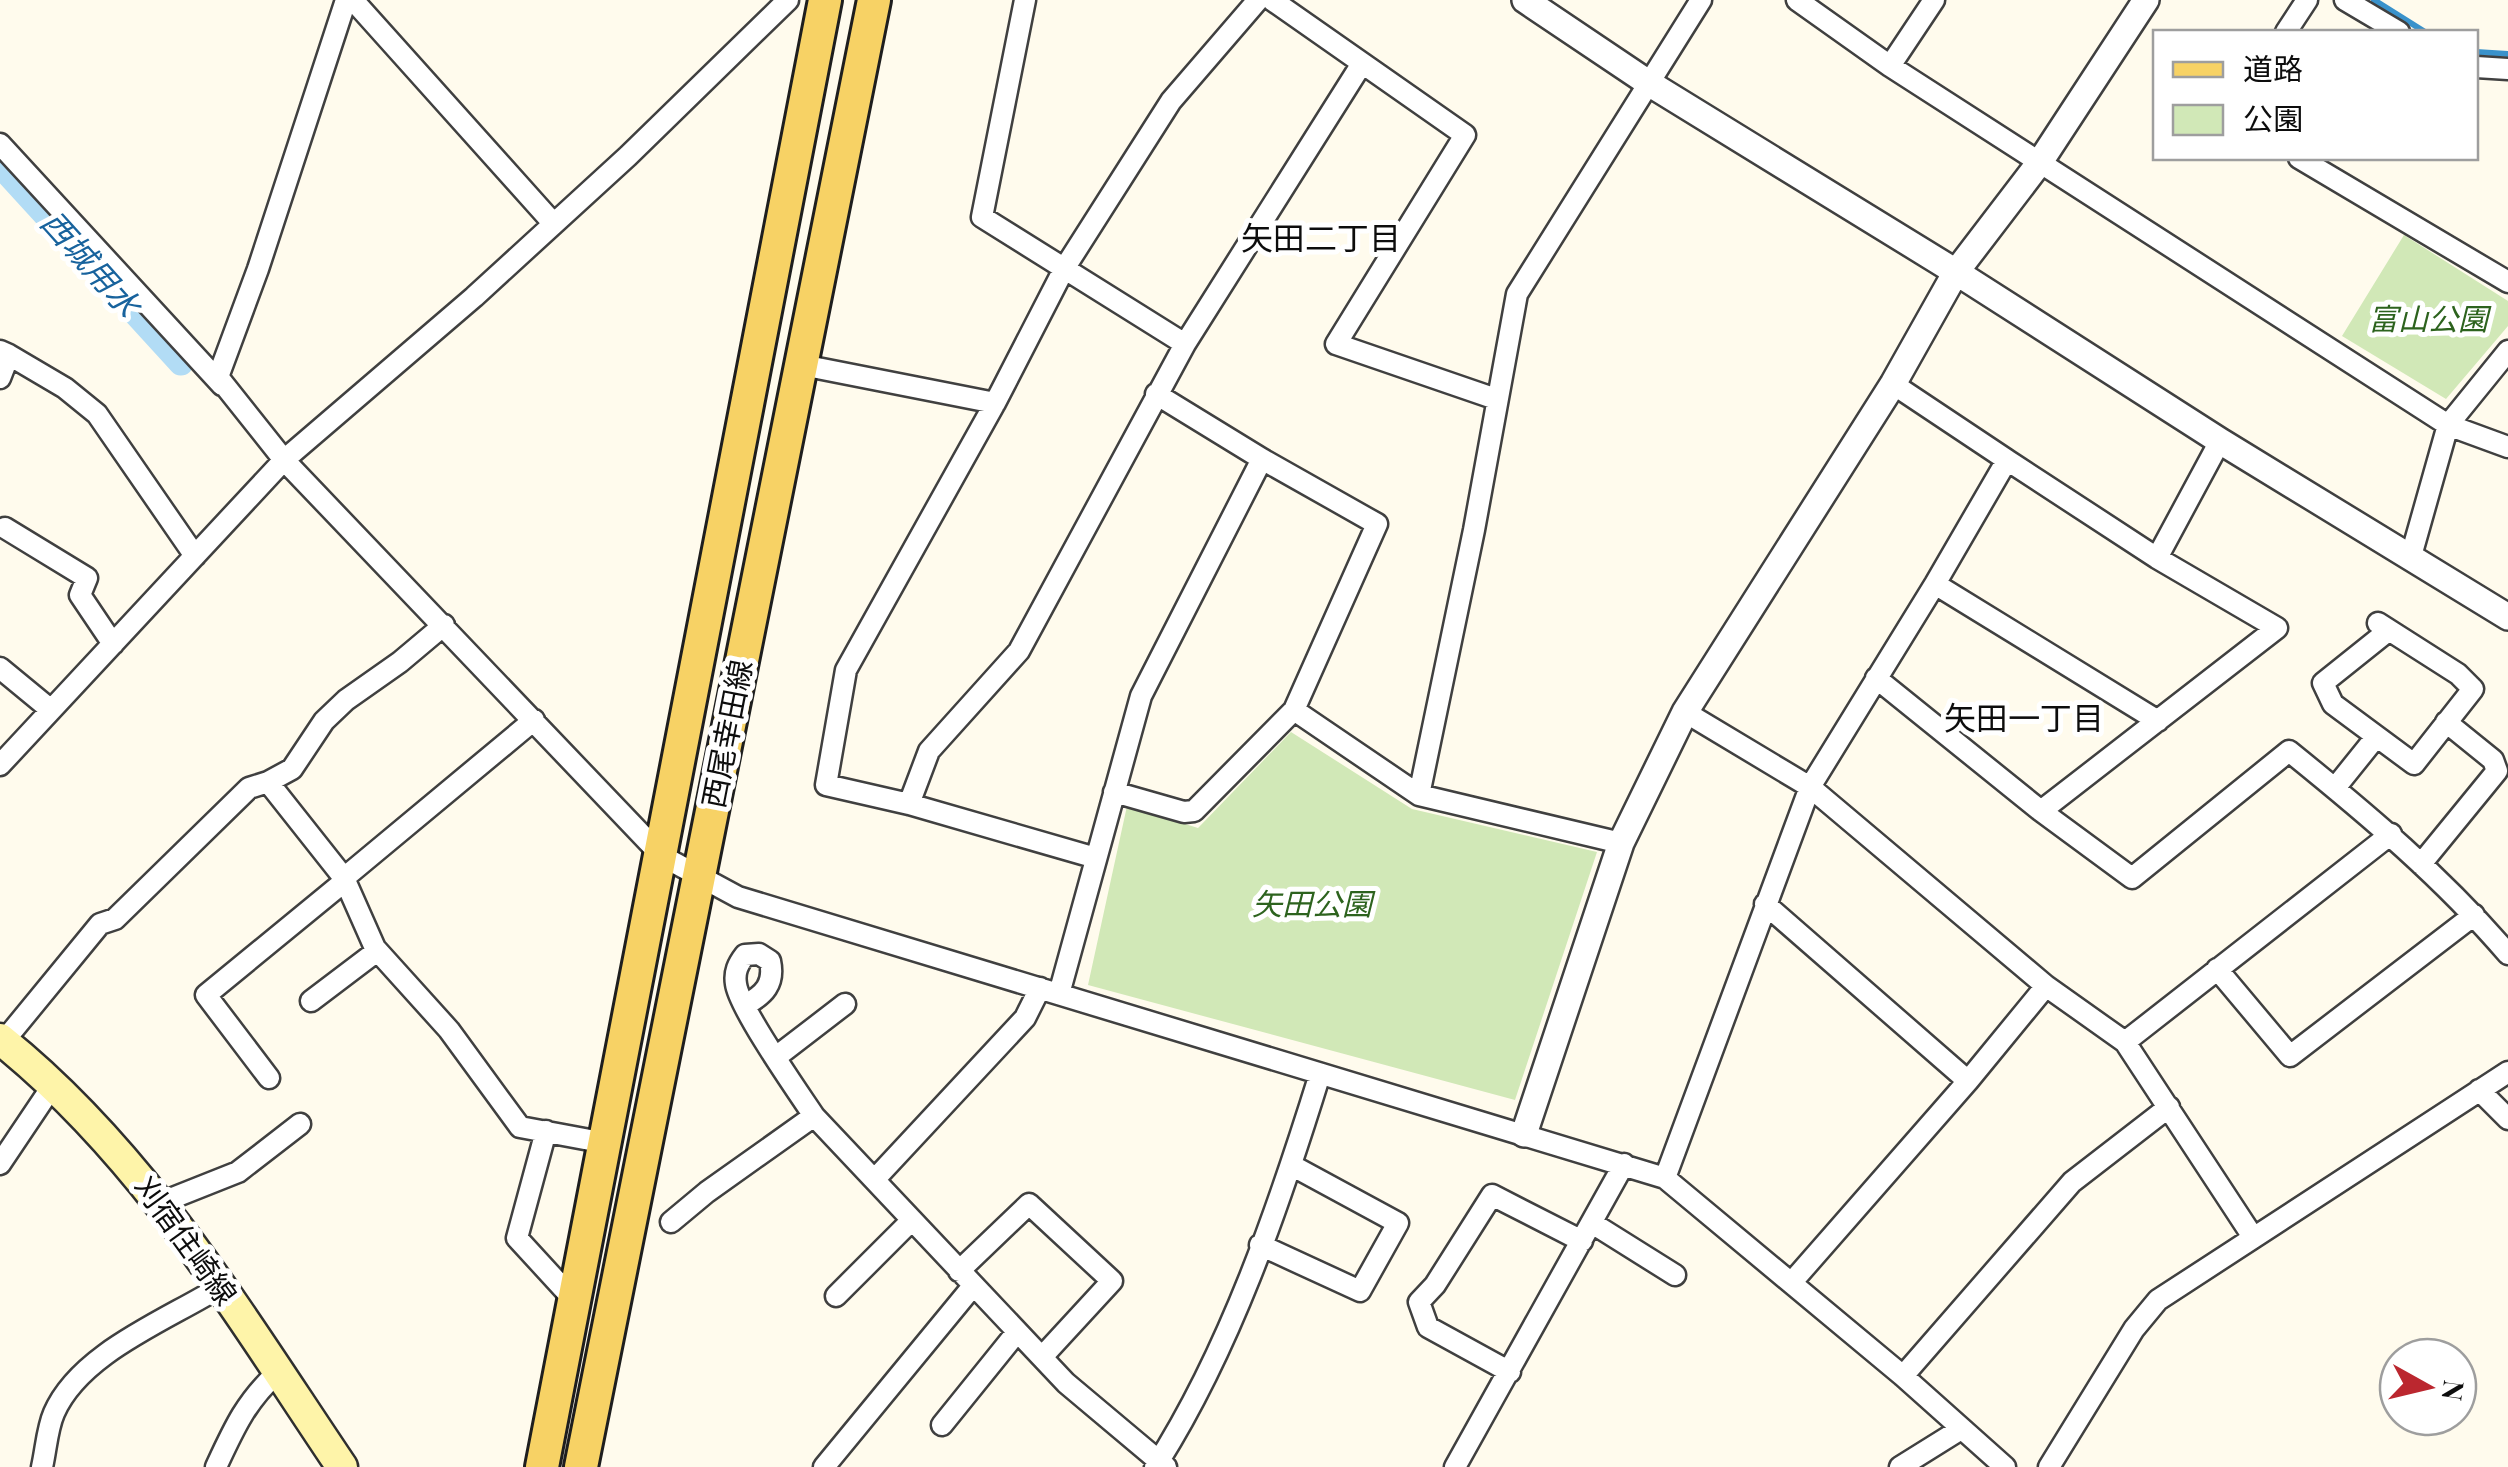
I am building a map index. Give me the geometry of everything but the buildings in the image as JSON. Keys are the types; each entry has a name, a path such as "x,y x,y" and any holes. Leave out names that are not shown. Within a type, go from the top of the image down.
{"main road":[{"name":"西尾幸田線","path":"542,1467 825,0"},
{"name":"西尾幸田線","path":"581,1467 874,0"},
{"name":"刈宿住崎線","path":"2,1040 104,1136 160,1203 342,1467"}],"street":[{"path":"553,223 350,0 218,377 284,460 662,856 738,898 1665,1178 1903,1376 2005,1467"},
{"path":"0,765 284,460 474,297 788,0"},
{"path":"1025,0 982,217 1185,344"},
{"path":"1096,858 909,804 826,785 846,670 995,403 1064,270 1171,102 1258,0"},
{"path":"1272,0 1465,135 1336,344 1496,399"},
{"path":"1526,0 1647,82 2508,617"},
{"path":"1420,795 1517,294 1701,0"},
{"path":"1796,0 1890,66 2448,425 2508,447"},
{"path":"1890,66 1934,0"},
{"path":"1524,1134 1620,843 1685,712 1893,384 1956,272 2040,162 2146,0"},
{"path":"2287,30 2307,0"},
{"path":"2345,0 2397,30"},
{"path":"909,804 928,752 1019,650 1185,344 1361,65"},
{"path":"2478,68 2508,68"},
{"path":"0,144 240,405"},
{"path":"2302,160 2508,282"},
{"path":"2411,556 2448,425 2508,352"},
{"path":"0,378 4,353 66,388 97,414 195,556"},
{"path":"802,365 995,403"},
{"path":"1893,384 2157,558 2278,628 2040,811"},
{"path":"1114,792 1184,812 1194,811 1294,710 1377,524 1262,460 1156,394"},
{"path":"2157,558 2220,441"},
{"path":"874,1179 1049,991 1096,858 1141,696 1262,460"},
{"path":"1665,1178 1810,788 2007,460"},
{"path":"5,528 88,578 80,595 113,644"},
{"path":"1936,584 2158,720"},
{"path":"2,1040 100,924 115,919 249,788 292,769 324,721 346,700 444,625"},
{"path":"2383,627 2458,674 2473,688 2446,722 2414,764 2333,704 2323,682 2383,627"},
{"path":"0,668 51,710"},
{"path":"1876,678 2040,811 2132,878 2289,751 2390,834 2474,915 2508,954"},
{"path":"1294,710 1420,795 1620,843"},
{"path":"1685,712 1810,788 2046,986 2124,1042 2253,1236"},
{"path":"269,1078 206,995 534,720"},
{"path":"2421,864 2497,771 2493,760 2446,722"},
{"path":"2334,788 2376,736"},
{"path":"268,782 344,879 377,951 450,1030 520,1127 606,1143"},
{"path":"2124,1042 2390,834"},
{"path":"1765,904 1968,1081"},
{"path":"2218,969 2290,1056 2474,915"},
{"path":"311,1001 377,951"},
{"path":"1792,1282 2046,986"},
{"path":"776,1057 845,1004"},
{"path":"745,1005 814,1116 1066,1384 1160,1465 1201,1388 1260,1245 1320,1074"},
{"path":"2049,1467 2134,1329 2158,1300 2508,1072"},
{"path":"0,1164 53,1085"},
{"path":"2479,1090 2508,1119"},
{"path":"1903,1376 2072,1182 2169,1107"},
{"path":"671,1222 814,1116"},
{"path":"160,1203 238,1172 300,1124"},
{"path":"546,1132 517,1238 573,1299"},
{"path":"1455,1467 1624,1164"},
{"path":"1260,1245 1360,1291 1398,1223 1290,1165"},
{"path":"1510,1372 1428,1327 1419,1302 1435,1285 1492,1195 1587,1232 1675,1276"},
{"path":"824,1467 966,1278 1030,1204 1112,1281 1042,1358"},
{"path":"836,1296 912,1220"},
{"path":"42,1467 54,1413 88,1367 126,1340 220,1288"},
{"path":"942,1425 1018,1332"},
{"path":"216,1467 239,1418 256,1392 278,1372"},
{"path":"1900,1467 1961,1428"}],"green space":[{"name":"富山公園","path":"2404,235 2508,301 2508,326 2446,399 2342,336"},
{"name":"矢田公園","path":"1291,732 1412,809 1597,852 1515,1100 1088,985 1127,806 1198,828"}],"waterway":[{"path":"2374,0 2422,30"},
{"path":"2478,52 2508,54"},
{"name":"西城用水","path":"0,165 181,363"}],"district":[{"name":"矢田二丁目","path":"1321,239"},
{"name":"矢田一丁目","path":"2024,719"}]}
